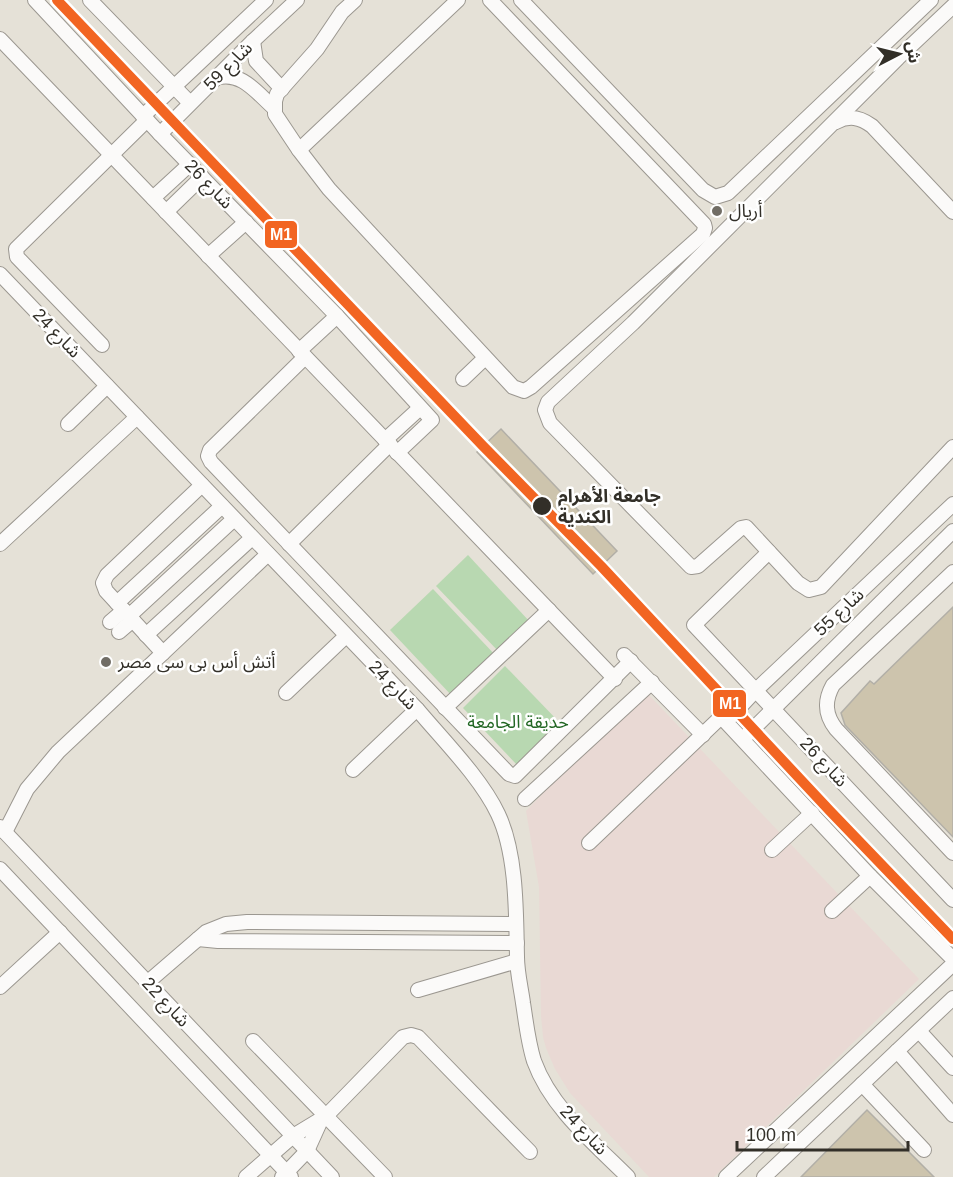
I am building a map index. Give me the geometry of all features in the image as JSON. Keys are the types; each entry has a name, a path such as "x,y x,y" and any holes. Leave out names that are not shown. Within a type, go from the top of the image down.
{"street":[{"name":"شارع 26","path":"35,0 160,134 337,316 432,420 391,446"},
{"path":"90,0 190,103"},
{"name":"شارع 59","path":"102,345 16,254 19,246 111,155 173,87 266,0"},
{"name":"شارع 59","path":"160,134 297,0"},
{"path":"355,0 342,12 317,49 282,89 275,100 274,108 278,119 299,150 342,204 485,358 516,389 528,390 703,234 705,228 704,224 490,0"},
{"path":"299,150 458,0"},
{"path":"521,0 703,190 715,196 728,194 931,0"},
{"path":"953,6 633,323 548,402 545,410 550,423 691,567 698,566 744,527 803,588 809,590 821,587 953,447"},
{"path":"0,39 615,678"},
{"path":"253,41 256,61 282,89"},
{"path":"216,78 230,76 243,80 274,108"},
{"path":"836,122 851,117 866,121 953,212"},
{"path":"153,198 190,164"},
{"path":"166,212 202,177"},
{"path":"208,256 246,222"},
{"name":"شارع 24","path":"0,274 417,710 479,784 498,815 508,844 516,924 517,961 534,1061 549,1091 570,1118 628,1177"},
{"path":"337,316 214,445 208,456 211,462 509,774 515,776 615,678 628,658 702,735"},
{"path":"463,380 485,358"},
{"path":"68,424 107,386"},
{"path":"289,544 391,446 420,408"},
{"path":"0,544 137,417"},
{"path":"163,653 104,587 104,578 202,485"},
{"name":"شارع 55","path":"589,843 702,735 723,720 755,691 953,504"},
{"path":"114,627 222,506"},
{"path":"126,613 234,519"},
{"name":"شارع 55","path":"743,740 953,531"},
{"path":"147,635 252,538"},
{"name":"شارع 26","path":"769,552 694,625 953,900"},
{"path":"3,829 27,789 75,734 268,554"},
{"path":"953,572 833,685 826,708 831,723 836,729 953,853"},
{"path":"446,708 549,610"},
{"path":"286,693 346,636"},
{"path":"525,799 652,682"},
{"path":"353,771 417,710"},
{"path":"723,720 870,876 953,959"},
{"path":"772,850 812,813"},
{"name":"شارع 22","path":"3,829 332,1177"},
{"name":"شارع 22","path":"0,869 287,1176"},
{"path":"832,911 870,876"},
{"path":"148,982 215,927 236,923 516,924"},
{"path":"0,987 60,932"},
{"path":"198,939 517,943"},
{"path":"418,990 517,961"},
{"path":"726,1177 953,964"},
{"path":"764,1177 953,998"},
{"path":"919,1030 953,1068"},
{"path":"246,1177 293,1136 324,1118 403,1037 415,1035 530,1152"},
{"path":"253,1041 324,1118 385,1177"},
{"path":"897,1051 953,1115"},
{"path":"862,1084 924,1150"},
{"path":"287,1176 307,1152 324,1118"}],"shaded area":[{"path":"647,693 919,979 714,1177 649,1177 570,1093 555,1069 543,1037 539,887 526,811 589,746"}],"green space":[{"path":"468,555 530,622 499,652 436,586"},
{"path":"433,589 496,656 453,697 390,630"},
{"name":"حديقة الجامعة","path":"505,666 560,723 518,766 463,708"}],"building":[{"name":"جامعة الأهرام الكندية","path":"501,429 617,551 593,574 477,452"},
{"path":"953,607 953,837 845,725 841,713 870,681 874,684"},
{"path":"867,1110 934,1177 801,1177"}],"transit line":[{"name":"M1","path":"57,0 483,446 601,566 953,939"}],"place":[{"name":"أريال","path":"717,211"},
{"name":"جامعة الأهرام الكندية","path":"542,506"},
{"name":"أتش أس بى سى مصر","path":"106,662"}]}
